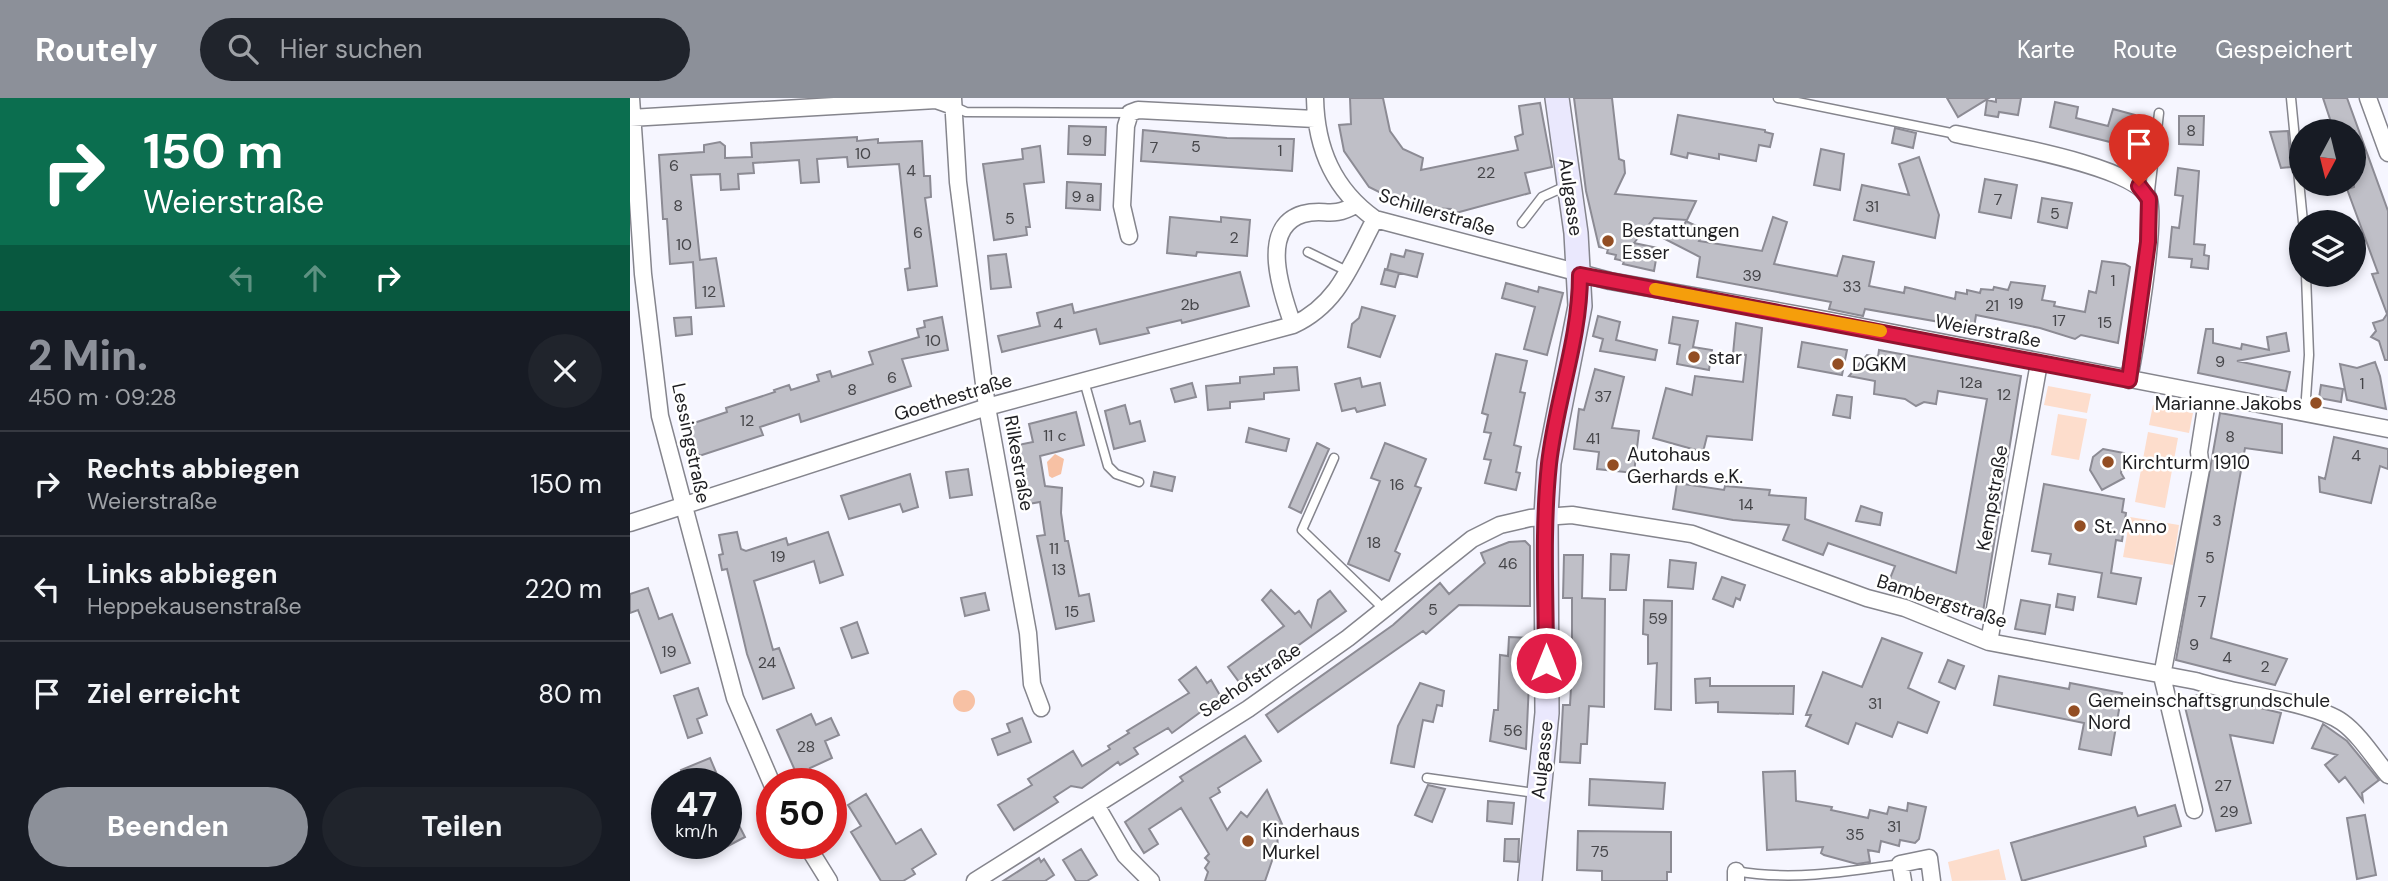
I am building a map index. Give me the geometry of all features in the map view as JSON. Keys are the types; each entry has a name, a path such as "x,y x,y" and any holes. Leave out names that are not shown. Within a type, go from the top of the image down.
{"main road":[{"name":"Aulgasse","path":"1530,881 1547,713 1546,516 1549,463 1577,326 1580,275 1557,98"}],"street":[{"name":"Lessingstraße","path":"631,98 643,274 660,416 735,698 765,768"},
{"name":"Schillerstraße","path":"1315,98 1315,119 1326,162 1355,205 1375,219 1580,275"},
{"path":"2368,98 2387,150"},
{"path":"631,118 936,100 953,102"},
{"name":"Rilkestraße","path":"953,102 958,182 987,407 1028,633 1032,684 1041,708"},
{"path":"1129,236 1122,206 1126,125 1130,113 1138,110 1315,119"},
{"path":"1956,134 2102,169 2139,186 2149,199 2148,242 2129,380"},
{"path":"1293,325 1279,274 1278,237 1281,229 1289,220 1304,214 1333,215 1355,205"},
{"name":"Goethestraße","path":"630,523 987,407 1293,325 1311,317 1333,298 1375,219"},
{"name":"Weierstraße","path":"1580,275 2388,429"},
{"name":"Kempstraße","path":"1989,642 2039,363"},
{"path":"2194,810 2162,676 2201,470 2199,452 2208,396"},
{"name":"Bambergstraße","path":"1546,516 1572,515 1692,534 1867,598 1905,608 1989,642 2196,681 2221,690 2325,713 2352,730 2388,775"},
{"name":"Seehofstraße","path":"975,881 1248,709 1384,609 1472,539 1500,525 1546,516"},
{"path":"1096,805 1125,855 1151,881"},
{"path":"1903,881 1900,863 1928,858 1932,881"},
{"path":"815,859 829,881"}],"lane":[{"path":"1778,98 1956,134"},
{"path":"2291,98 2302,210"},
{"path":"953,102 966,112 1130,113"},
{"path":"2149,199 2159,113"},
{"path":"1522,223 1542,197 1569,184"},
{"path":"1308,252 1347,271"},
{"path":"2305,412 2309,355 2306,287"},
{"path":"1084,381 1108,466 1116,474 1139,482"},
{"path":"1334,458 1302,530 1384,609"},
{"path":"1427,778 1468,782 1478,788 1538,793"},
{"path":"1736,876 1805,879 1900,863"}],"shaded area":[{"path":"2048,386 2091,394 2087,413 2044,405"},
{"path":"2153,405 2193,413 2189,433 2149,425"},
{"path":"2058,414 2087,419 2079,460 2051,455"},
{"path":"2148,432 2178,438 2165,508 2135,502"},
{"path":"1055,454 1064,459 1061,474 1052,478 1049,476 1047,462"},
{"path":"2130,517 2179,525 2173,565 2123,557"},
{"path":"964,690 972,693 975,701 972,709 964,712 956,709 953,701 956,693"},
{"path":"1999,849 2006,880 1952,881 1948,862"}],"building":[{"path":"1350,98 1383,98 1390,131 1403,149 1423,158 1421,170 1518,150 1515,137 1523,134 1519,106 1540,103 1552,167 1525,173 1530,193 1452,214 1451,209 1409,207 1369,187 1344,151 1339,125 1351,124"},
{"path":"1574,98 1612,98 1619,159 1624,161 1625,173 1615,194 1696,201 1687,220 1654,218 1634,243 1658,248 1654,271 1623,264 1624,261 1615,259 1616,255 1607,253 1608,249 1599,247 1586,191"},
{"path":"1947,98 1989,98 1958,117"},
{"path":"1996,98 2021,98 2018,115 1999,112 1998,117 1985,115 1987,100 1996,102"},
{"path":"2323,98 2347,98 2355,119 2330,119"},
{"path":"2055,102 2078,107 2076,118 2108,126 2113,109 2135,115 2128,141 2112,137 2110,142 2050,127"},
{"path":"1678,115 1765,130 1773,134 1770,147 1759,145 1756,161 1719,154 1719,159 1688,153 1687,158 1671,154"},
{"path":"2179,116 2204,116 2203,145 2179,144"},
{"path":"1069,126 1106,127 1105,155 1068,154"},
{"path":"1895,128 1916,133 1913,148 1892,143"},
{"path":"1143,130 1227,138 1294,139 1292,171 1141,161"},
{"path":"2288,131 2289,167 2281,168 2270,132"},
{"path":"857,137 857,141 878,139 878,143 922,141 924,176 930,176 931,197 925,198 937,286 908,290 905,269 910,268 899,164 848,167 847,157 817,159 819,182 801,183 799,160 753,163 754,173 738,174 739,189 721,190 720,174 691,175 700,260 716,258 724,306 696,308 693,262 670,264 667,219 663,219 659,155 704,152 704,145 720,142 725,146 725,158 752,157 751,143"},
{"path":"1040,146 1044,182 1024,184 1030,227 1026,227 1027,235 994,240 983,164 1023,159 1022,149"},
{"path":"1821,149 1844,154 1840,190 1814,185"},
{"path":"2366,150 2388,211 2388,360 2385,360 2379,341 2371,337 2376,331 2373,323 2383,320 2387,314 2372,274 2378,273 2366,240 2366,210 2355,210 2350,196 2366,196"},
{"path":"1919,157 1939,215 1935,238 1854,220 1862,185 1909,195 1899,164"},
{"path":"2178,168 2199,171 2194,244 2205,245 2204,255 2209,256 2208,269 2191,267 2192,259 2169,257 2172,227 2179,228 2183,196 2175,195"},
{"path":"1985,179 2017,185 2011,218 1979,212"},
{"path":"1067,182 1101,184 1100,210 1066,208"},
{"path":"2042,198 2072,203 2067,228 2038,222"},
{"path":"1170,217 1221,222 1221,217 1250,220 1247,256 1197,252 1196,256 1167,253"},
{"path":"1773,217 1787,222 1774,264 1837,276 1843,256 1874,262 1869,286 1904,293 1905,287 1955,299 1956,292 1967,294 1967,290 1980,293 1981,289 1993,290 1994,287 2008,290 2011,282 2045,286 2042,300 2055,302 2054,306 2085,312 2089,291 2096,293 2102,261 2125,264 2130,267 2118,343 2081,335 2075,339 2040,328 1976,315 1974,328 1865,309 1863,316 1829,309 1831,302 1697,277 1700,257 1663,238 1678,238 1686,221 1705,230 1699,241 1762,251"},
{"path":"1406,250 1423,254 1417,277 1387,270 1391,254 1404,257"},
{"path":"1006,254 1011,287 991,289 988,256"},
{"path":"1385,269 1399,273 1395,287 1381,284"},
{"path":"1240,272 1249,306 1182,323 1181,320 1147,328 1149,333 1100,344 1096,329 1002,352 998,336 1040,326 1037,313 1072,304 1074,313"},
{"path":"1506,283 1538,292 1539,287 1563,293 1547,355 1524,349 1535,307 1502,298"},
{"path":"1362,307 1395,316 1380,357 1348,347 1352,324 1359,318"},
{"path":"1598,316 1620,322 1616,340 1657,350 1655,360 1600,351 1603,339 1593,336"},
{"path":"691,317 692,334 676,336 674,318"},
{"path":"942,317 948,350 902,359 911,386 801,422 799,414 760,427 763,435 699,456 688,425 727,412 726,408 775,392 774,390 789,385 791,390 819,381 817,375 830,371 832,377 873,364 869,352 919,337 917,329 925,327 924,321"},
{"path":"1673,317 1698,321 1693,347 1712,350 1709,370 1677,364 1680,345 1669,343"},
{"path":"1736,323 1762,328 1752,440 1707,436 1703,452 1653,438 1666,388 1692,395 1695,376 1743,382 1746,355 1733,354"},
{"path":"2206,329 2213,329 2213,343 2241,349 2242,344 2269,350 2267,337 2286,333 2289,351 2237,361 2290,372 2286,391 2198,373"},
{"path":"1802,342 1847,350 1842,375 1798,367"},
{"path":"1879,350 2021,376 1983,612 1950,606 1889,581 1895,566 1828,543 1823,555 1783,540 1789,525 1733,520 1673,509 1677,483 1724,490 1725,486 1770,490 1769,495 1806,498 1805,519 1956,573 1987,399 1938,391 1936,404 1924,402 1916,406 1905,399 1874,394 1875,381 1849,376 1867,355 1878,357"},
{"path":"1496,354 1527,361 1520,392 1525,393 1514,445 1521,447 1516,490 1485,483 1491,460 1484,459 1491,433 1484,432 1488,415 1482,413"},
{"path":"2375,362 2386,409 2347,400 2340,364 2357,368"},
{"path":"1297,367 1299,390 1264,393 1264,399 1230,402 1230,408 1208,410 1206,386 1240,383 1240,377 1274,374 1274,368"},
{"path":"1595,369 1624,377 1612,428 1639,431 1634,473 1597,469 1599,452 1574,449 1579,409 1584,410"},
{"path":"1360,378 1362,387 1380,383 1385,405 1357,412 1355,408 1342,411 1335,384"},
{"path":"1192,383 1196,397 1175,402 1171,389"},
{"path":"2321,385 2343,389 2341,402 2319,398"},
{"path":"1837,395 1852,397 1850,418 1833,415"},
{"path":"1125,405 1130,424 1140,421 1145,441 1114,449 1105,411"},
{"path":"1076,412 1084,445 1040,456 1045,486 1062,488 1061,513 1065,541 1068,541 1079,596 1089,594 1094,621 1056,629 1037,536 1045,535 1040,502 1023,505 1021,489 1026,489 1018,445 1033,442 1029,424"},
{"path":"2220,413 2282,424 2282,453 2245,448 2211,638 2287,659 2275,685 2176,660"},
{"path":"1249,428 1289,439 1286,451 1246,442"},
{"path":"2334,437 2388,449 2388,469 2380,466 2371,503 2320,492 2319,477 2325,479"},
{"path":"1317,443 1329,449 1301,513 1289,507"},
{"path":"1385,443 1426,459 1415,486 1421,488 1395,551 1400,554 1389,581 1348,564 1380,481 1371,478"},
{"name":"Kirchturm 1910","path":"2103,449 2124,453 2121,473 2124,478 2102,490 2090,470 2093,457"},
{"path":"968,469 972,495 950,498 946,472"},
{"path":"1154,472 1175,477 1172,491 1151,486"},
{"path":"910,474 918,507 903,512 900,504 849,519 841,496"},
{"name":"St. Anno","path":"2044,484 2124,499 2122,512 2126,513 2122,541 2116,540 2111,573 2141,578 2136,604 2098,597 2102,573 2049,564 2051,554 2032,551"},
{"path":"1861,506 1882,513 1880,525 1856,521"},
{"path":"737,532 741,549 746,551 786,538 788,545 828,532 843,575 820,583 814,561 754,581 773,650 779,648 794,688 763,699 747,654 727,569 722,570 719,555 723,554 719,535"},
{"path":"1525,541 1530,546 1530,606 1459,605 1426,634 1423,631 1278,732 1266,715 1393,625 1440,583 1449,594 1485,563 1481,553 1509,542"},
{"path":"1611,554 1629,555 1626,590 1610,590"},
{"path":"1564,555 1583,555 1582,598 1605,599 1604,707 1589,706 1587,744 1581,744 1580,763 1560,762 1563,705 1570,705 1572,670 1572,598 1563,598"},
{"path":"1670,560 1696,563 1693,589 1668,587"},
{"path":"1722,577 1745,585 1740,600 1736,598 1733,607 1713,599"},
{"path":"648,588 659,619 672,614 690,663 661,673 638,610 630,613 630,594"},
{"path":"1271,590 1295,614 1299,611 1311,627 1318,600 1330,591 1346,611 1242,686 1228,667 1284,626 1262,600"},
{"path":"985,593 989,610 965,616 961,598"},
{"path":"2058,594 2075,597 2073,610 2056,607"},
{"path":"1644,600 1672,601 1671,710 1655,709 1657,663 1648,664 1648,635 1643,634"},
{"path":"2021,600 2050,605 2045,634 2015,629"},
{"path":"857,622 868,653 852,658 841,628"},
{"path":"1509,637 1531,638 1526,749 1490,741 1494,710 1498,710 1500,655 1508,656"},
{"path":"1882,638 1922,653 1908,688 1939,702 1927,733 1898,722 1892,737 1856,723 1848,744 1806,726 1811,715 1806,715 1823,672 1862,687"},
{"path":"1948,660 1964,666 1955,689 1939,682"},
{"path":"1196,667 1207,683 1211,680 1221,697 1172,733 1168,728 1134,748 1138,754 1120,765 1118,762 1082,788 1071,786 1054,797 1058,802 1014,830 998,805 1032,785 1028,779 1073,751 1082,766 1110,749 1108,746 1129,733 1127,731 1189,693 1179,680"},
{"name":"Gemeinschaftsgrundschule Nord","path":"1999,676 2069,689 2070,683 2122,693 2111,755 2079,749 2084,723 1994,705"},
{"path":"1710,678 1710,686 1794,686 1793,714 1718,712 1718,702 1696,703 1695,679"},
{"path":"1420,683 1444,691 1442,706 1437,705 1433,722 1423,720 1414,767 1391,763 1398,726"},
{"path":"698,688 707,715 697,719 702,733 688,738 674,696"},
{"path":"2202,694 2281,713 2273,743 2230,735 2251,823 2216,831 2183,699"},
{"path":"811,714 816,725 831,718 839,735 825,741 832,758 810,768 794,768 777,730"},
{"path":"1022,718 1031,742 998,755 992,739 1010,732 1007,724"},
{"path":"2323,724 2347,741 2379,780 2362,793 2363,801 2345,777 2339,782 2325,765 2337,755 2312,748"},
{"path":"1245,736 1261,761 1218,788 1220,792 1210,798 1227,830 1241,812 1247,817 1267,790 1282,824 1277,825 1278,855 1274,855 1265,881 1205,881 1208,872 1205,868 1209,862 1205,858 1209,854 1181,808 1149,829 1158,844 1144,853 1125,822 1183,781 1180,777"},
{"path":"710,758 714,768 686,768"},
{"path":"1795,771 1796,801 1832,807 1831,810 1868,818 1870,810 1887,814 1889,807 1907,811 1908,803 1926,807 1919,839 1915,843 1900,840 1899,846 1881,841 1879,852 1868,850 1870,862 1857,864 1824,855 1821,853 1823,847 1767,850 1763,772"},
{"path":"1590,779 1665,783 1663,809 1589,805"},
{"path":"1428,785 1445,789 1432,822 1415,815"},
{"path":"866,794 896,844 921,829 936,854 912,869 915,874 903,881 881,881 851,832 861,826 848,805"},
{"path":"1488,801 1514,803 1512,824 1487,821"},
{"path":"2175,805 2181,826 2144,837 2146,846 2022,881 2011,843 2135,807 2138,816"},
{"path":"2365,815 2376,875 2357,879 2347,818"},
{"path":"1578,831 1671,832 1671,872 1667,872 1667,881 1602,881 1602,871 1577,870"},
{"path":"1505,839 1519,839 1518,862 1504,861"},
{"path":"1081,849 1097,875 1087,881 1076,881 1063,860"},
{"path":"1039,858 1041,862 1044,859 1054,875 1045,881 1003,881"}],"slow traffic":[{"path":"1655,289 1881,331"}],"place":[{"name":"Bestattungen Esser","path":"1608,241"},
{"name":"star","path":"1694,357"},
{"name":"DGKM","path":"1838,364"},
{"name":"Marianne Jakobs","path":"2316,403"},
{"name":"Kirchturm 1910","path":"2108,462"},
{"name":"Autohaus Gerhards e.K.","path":"1613,465"},
{"name":"St. Anno","path":"2080,526"},
{"name":"Gemeinschaftsgrundschule Nord","path":"2074,711"},
{"name":"Kinderhaus Murkel","path":"1248,841"}],"route":[{"path":"1546,663 1546,516 1549,463 1576,334 1580,275 1811,317 2129,380 2148,242 2149,199 2139,186"}]}
